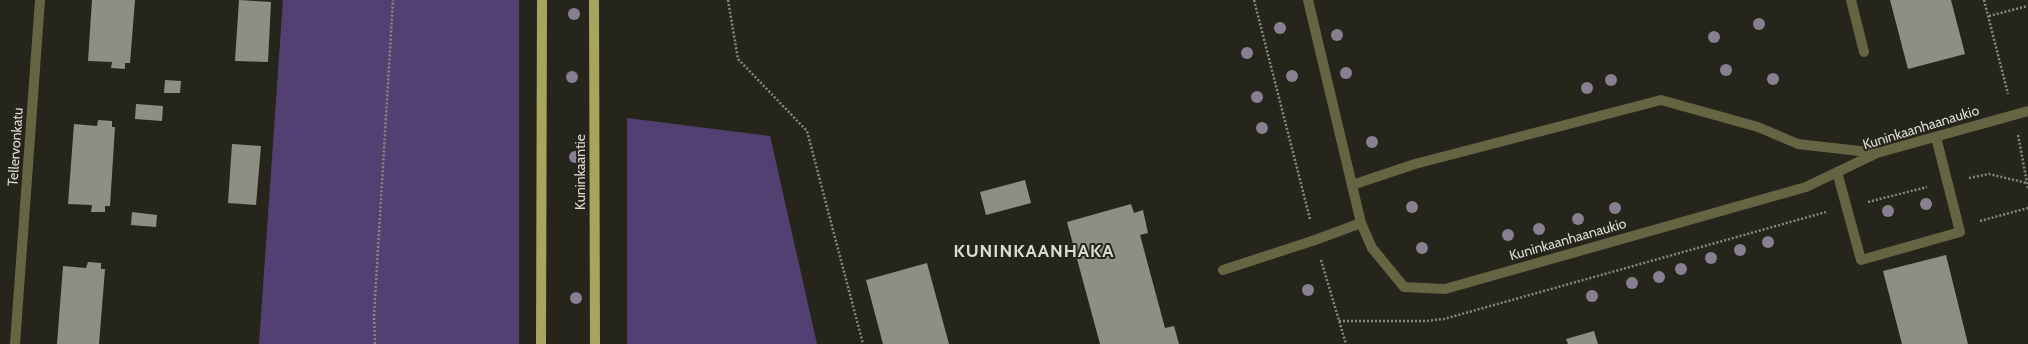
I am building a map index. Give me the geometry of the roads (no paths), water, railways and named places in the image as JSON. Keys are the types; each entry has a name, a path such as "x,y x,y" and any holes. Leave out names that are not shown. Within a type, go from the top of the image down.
{"main road":[{"path":"541,344 542,0"},
{"name":"Kuninkaantie","path":"594,0 596,344"}],"street":[{"name":"Tellervonkatu","path":"16,344 40,0"},
{"name":"Kuninkaanhaanaukio","path":"1308,0 1361,223 1372,248 1404,287 1445,289 1806,187 1877,153 2028,111"},
{"path":"1851,0 1864,52"},
{"path":"1352,185 1415,164 1660,100 1758,127 1798,144 1877,153"},
{"path":"1837,172 1861,260 1960,232 1936,137"},
{"path":"1223,270 1315,240 1361,223"}],"district":[{"name":"KUNINKAANHAKA","path":"1034,252"}]}
